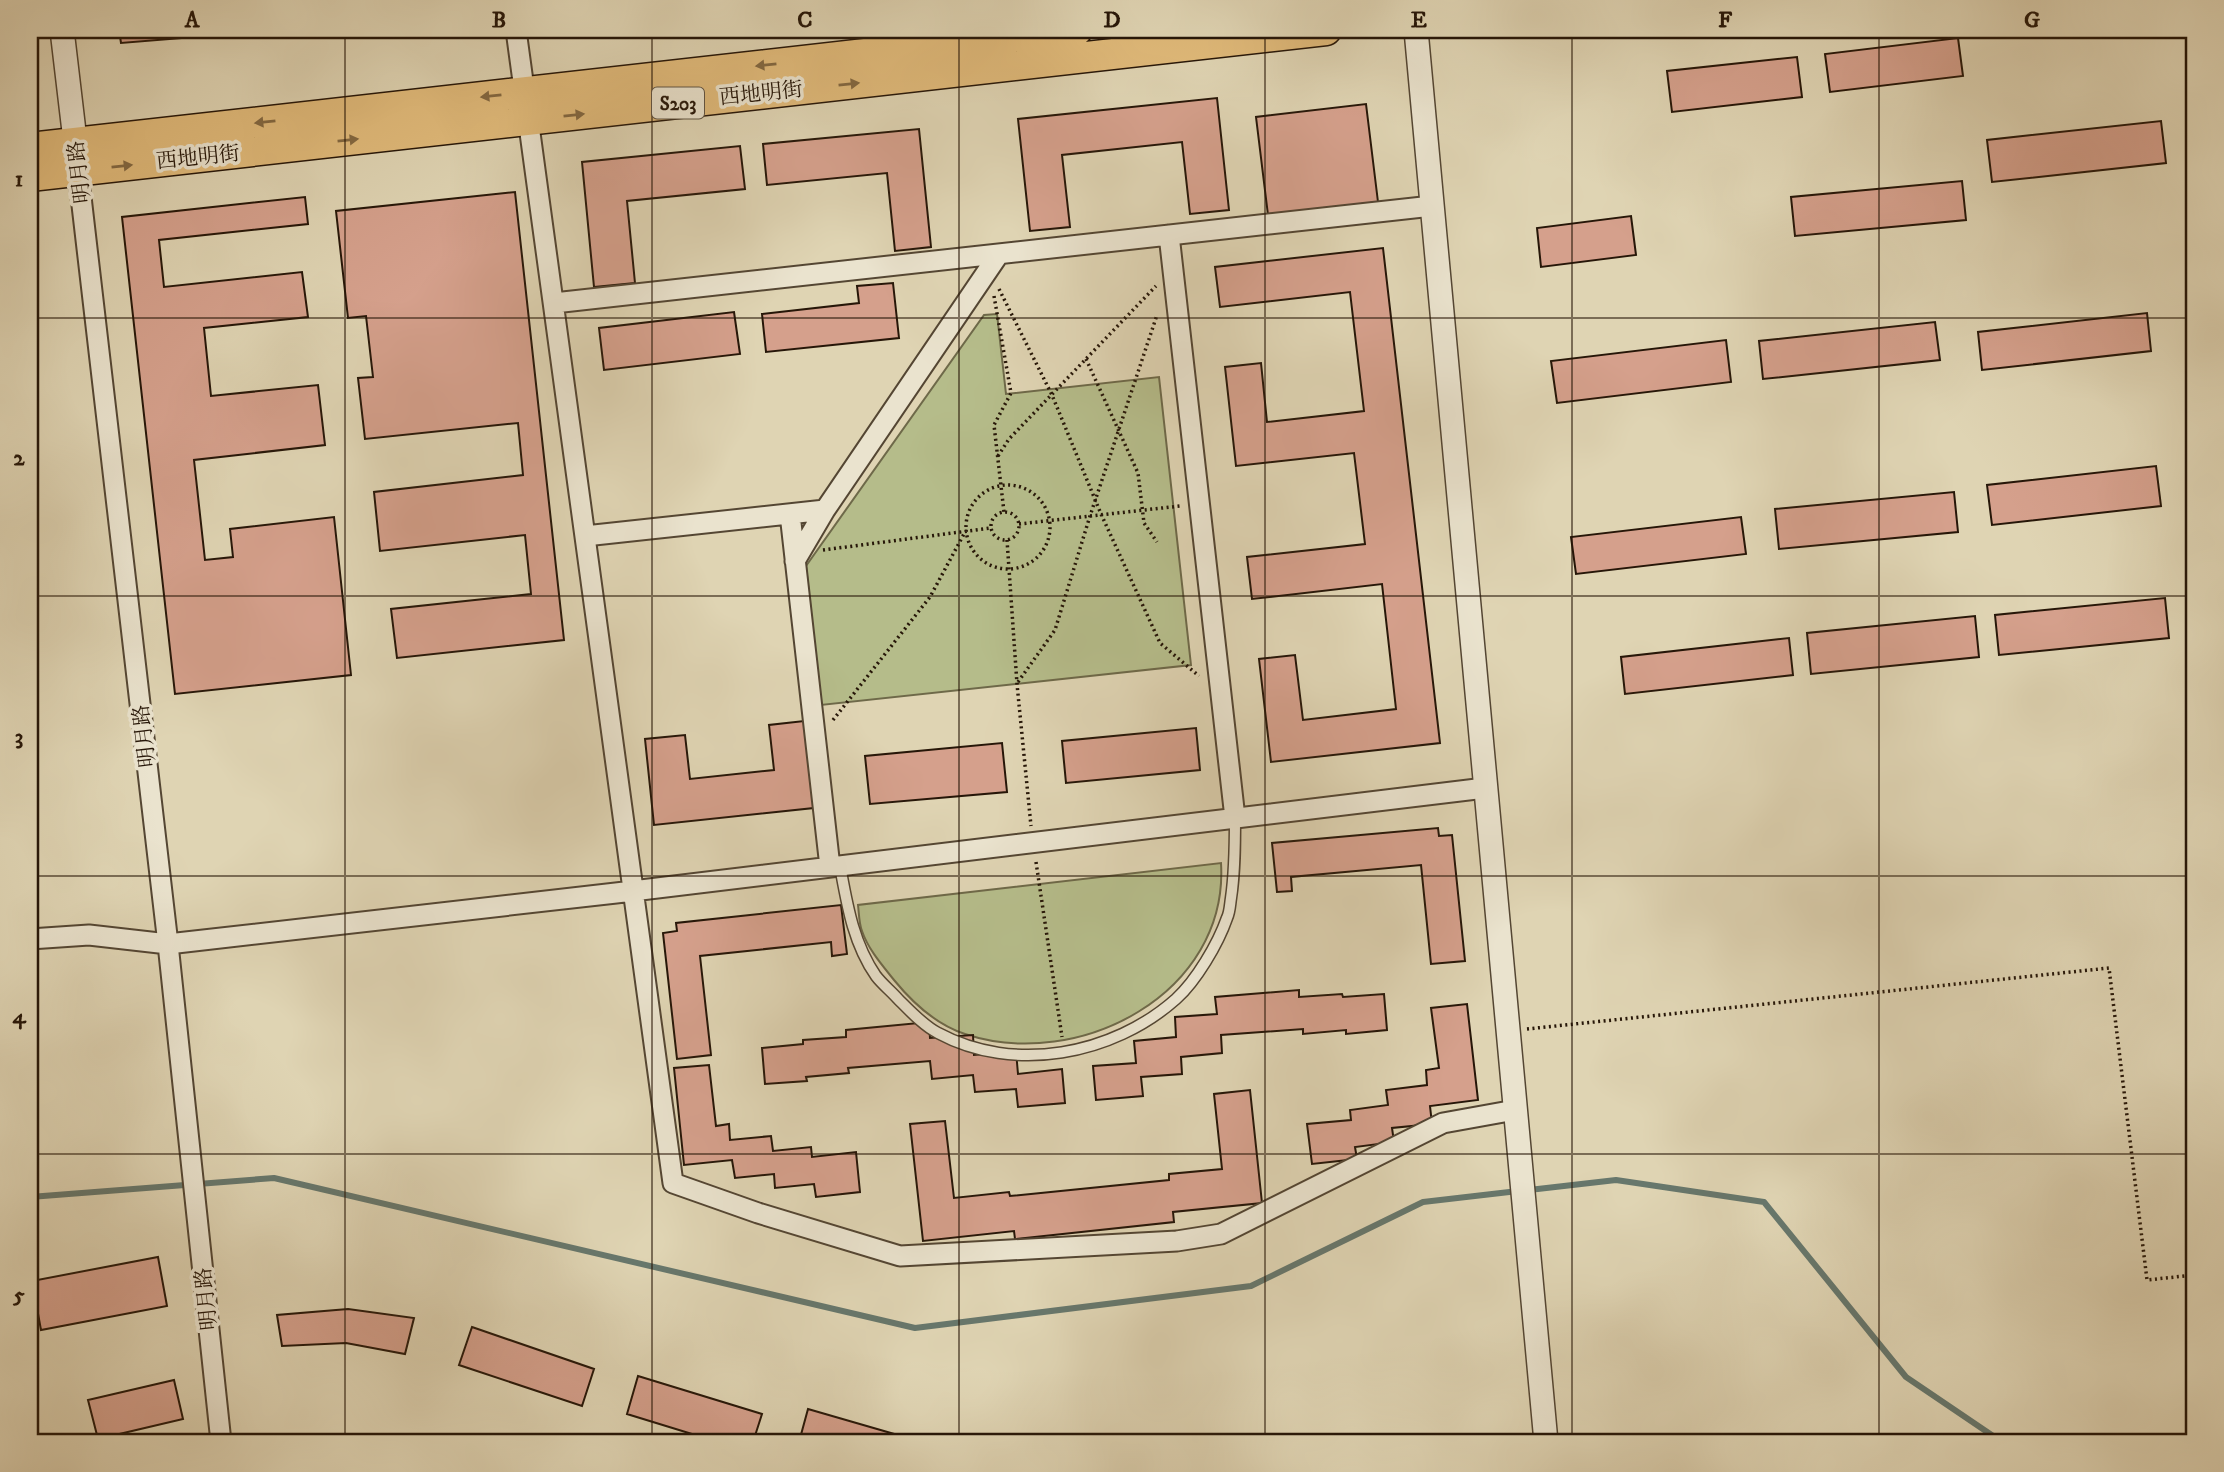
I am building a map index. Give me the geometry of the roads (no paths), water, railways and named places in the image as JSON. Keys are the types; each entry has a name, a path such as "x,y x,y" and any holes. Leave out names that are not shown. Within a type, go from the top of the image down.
{"main road":[{"name":"西地明街","path":"30,176 77,157 1077,30"},
{"name":"西地明街","path":"30,148 77,157 529,120 1326,30"}],"street":[{"name":"明月路","path":"62,30 168,944 221,1442"},
{"path":"516,30 673,1184 900,1256 1177,1241 1221,1234 1443,1123 1515,1110"},
{"path":"1416,30 1546,1442"},
{"path":"554,303 994,261 1168,235 1432,206"},
{"path":"1168,235 1235,818"},
{"path":"797,557 825,510 994,261"},
{"path":"585,536 825,510"},
{"path":"790,514 816,742 835,866"},
{"path":"30,939 89,935 168,944 1485,788"}],"lane":[{"path":"835,866 859,945 877,976 907,1008 936,1032 976,1050 1016,1054 1065,1053 1103,1043 1139,1025 1177,998 1202,967 1228,917 1235,867 1235,818"}],"waterway":[{"path":"30,1197 274,1178 915,1328 1251,1286 1423,1202 1518,1191"},
{"path":"1529,1190 1616,1180 1764,1202 1906,1377 2002,1442"}]}
